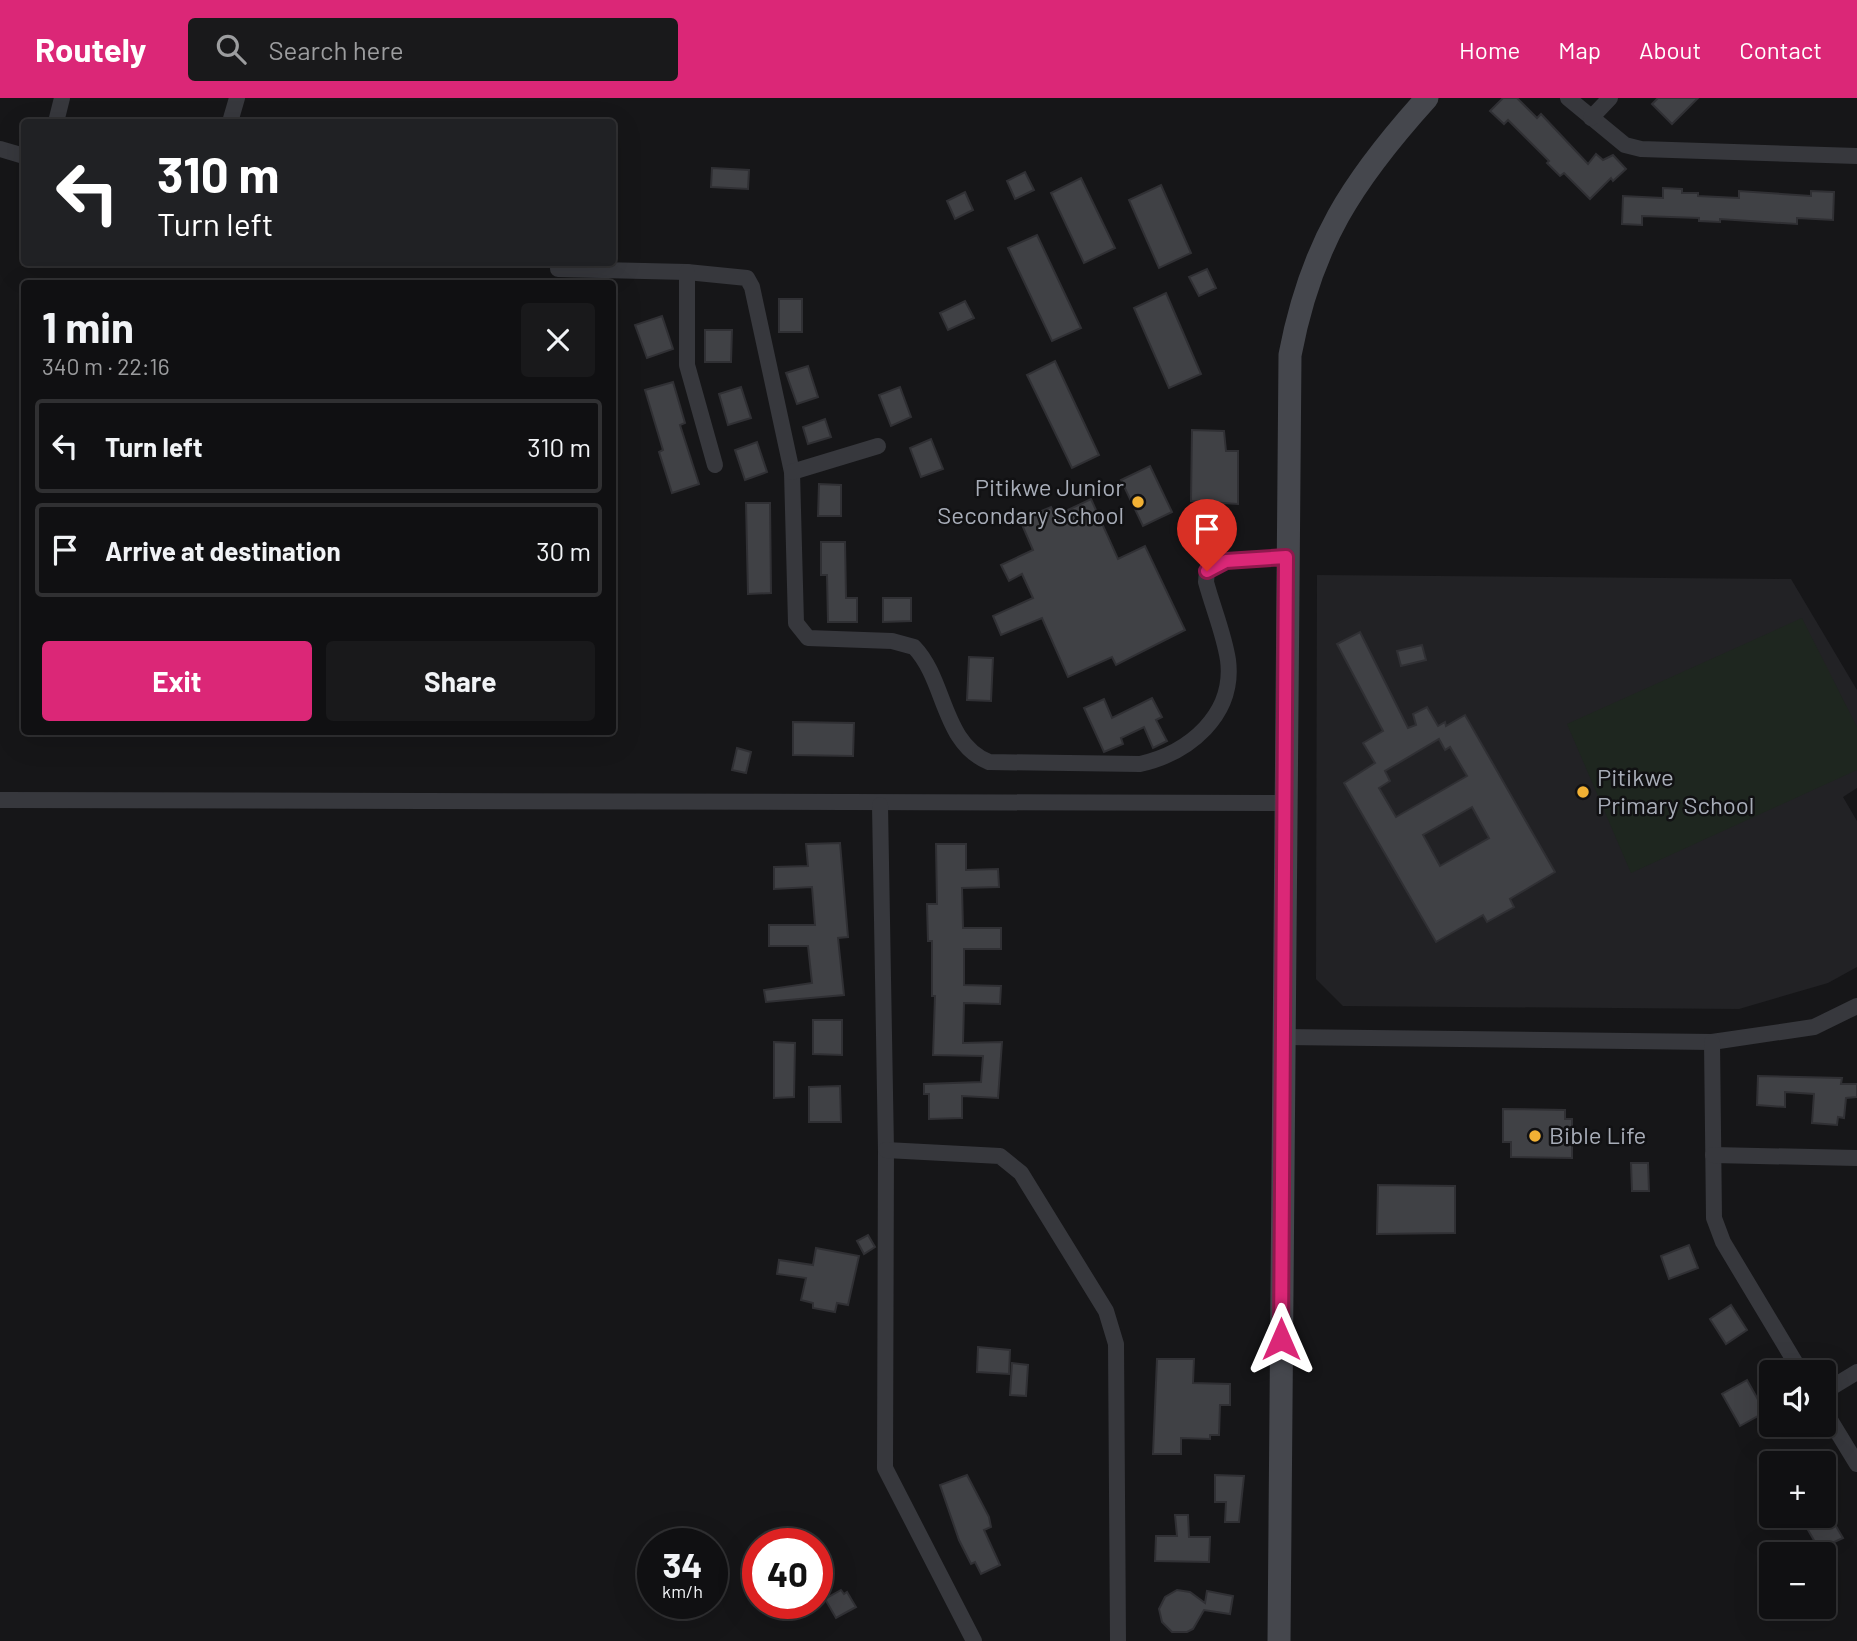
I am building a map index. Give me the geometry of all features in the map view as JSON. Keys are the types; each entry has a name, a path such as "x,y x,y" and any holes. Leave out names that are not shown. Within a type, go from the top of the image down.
{"street":[{"path":"57,119 62,98"},
{"path":"231,119 237,98"},
{"path":"1279,1641 1289,365 1297,315 1309,275 1348,195 1427,98"},
{"path":"1568,98 1625,145 1641,149 1857,156"},
{"path":"1591,118 1609,98"},
{"path":"0,149 21,155"},
{"path":"558,269 687,272 743,276 750,282 792,471 794,613 799,628 808,638 892,640 915,647 960,739 973,755 989,762 1140,764 1179,750 1213,720 1226,692 1227,657 1206,582 1207,571 1226,561 1286,557"},
{"path":"687,272 687,365 715,465"},
{"path":"792,471 878,446"},
{"path":"0,800 1285,803"},
{"path":"880,804 886,1150 885,1468 974,1641"},
{"path":"1283,1037 1712,1042 1814,1027 1857,1006"},
{"path":"1712,1042 1714,1218 1718,1231 1794,1360"},
{"path":"886,1150 999,1156 1010,1162 1021,1172 1106,1311 1116,1343 1118,1641"},
{"path":"1713,1155 1857,1158"},
{"path":"1836,1385 1857,1372"},
{"path":"1836,1430 1857,1464"}],"shaded area":[{"name":"Pitikwe Primary School","path":"1317,575 1791,579 1857,690 1857,788 1843,797 1857,821 1857,967 1828,983 1739,1009 1343,1006 1316,979"},
{"path":"1802,618 1857,727 1857,770 1631,873 1567,724"}],"building":[{"path":"1503,98 1517,98 1537,118 1541,114 1588,164 1596,154 1603,160 1613,155 1626,169 1613,181 1611,178 1590,199 1564,173 1560,176 1547,163 1549,161 1508,120 1504,124 1490,111"},
{"path":"1658,98 1698,98 1672,124 1652,104"},
{"path":"712,168 749,170 748,189 711,187"},
{"path":"1025,172 1034,190 1015,199 1007,181"},
{"path":"1081,178 1115,248 1084,263 1051,193"},
{"path":"1161,185 1191,253 1159,268 1129,200"},
{"path":"1663,188 1682,189 1682,193 1698,193 1698,196 1739,198 1739,191 1811,196 1811,191 1834,192 1833,220 1797,218 1797,224 1642,216 1642,225 1622,224 1623,196 1663,198"},
{"path":"965,192 973,210 955,219 947,201"},
{"path":"1037,235 1081,328 1052,341 1008,248"},
{"path":"1207,269 1216,288 1199,296 1189,277"},
{"path":"1166,293 1201,374 1169,388 1134,308"},
{"path":"779,299 802,299 802,332 779,332"},
{"path":"965,301 974,318 948,330 940,313"},
{"path":"662,316 673,349 647,358 635,325"},
{"path":"705,330 732,330 731,362 705,362"},
{"path":"1055,361 1099,455 1072,468 1027,375"},
{"path":"808,366 818,397 797,404 786,373"},
{"path":"673,382 685,423 680,425 699,484 672,493 659,452 663,450 645,390"},
{"path":"741,387 751,418 728,425 719,394"},
{"path":"900,387 911,417 891,426 879,395"},
{"path":"825,419 831,437 808,444 803,427"},
{"path":"1192,430 1224,431 1226,451 1238,451 1238,504 1191,501"},
{"path":"931,439 943,469 921,477 910,448"},
{"path":"757,442 767,472 745,480 735,450"},
{"path":"1150,466 1172,512 1143,526 1121,480"},
{"path":"819,484 841,485 841,516 818,516"},
{"path":"1091,499 1118,559 1145,546 1185,630 1116,665 1112,657 1068,677 1042,618 1001,635 993,616 1033,598 1022,574 1009,581 1001,565 1033,550 1020,520 1051,507 1055,516"},
{"path":"746,503 770,503 771,593 748,594"},
{"path":"821,542 845,542 846,598 857,598 857,622 828,622 827,575 821,575"},
{"path":"883,598 911,598 911,621 883,622"},
{"path":"1360,632 1408,728 1416,725 1413,714 1427,707 1438,726 1445,722 1446,726 1465,715 1555,872 1510,899 1514,907 1487,922 1483,915 1436,942 1344,783 1375,763 1363,743 1383,731 1337,644","holes":["1439,739 1445,750 1450,747 1467,776 1396,817 1379,788 1390,781 1385,771","1472,807 1489,838 1440,866 1423,835"]},
{"path":"1422,645 1426,660 1401,666 1397,651"},
{"path":"969,657 993,658 991,701 967,700"},
{"path":"1152,698 1162,717 1156,720 1167,741 1153,748 1144,727 1121,738 1123,744 1104,752 1084,708 1104,699 1112,718"},
{"path":"793,722 854,723 853,756 793,755"},
{"path":"737,748 751,752 746,773 732,770"},
{"path":"840,843 848,937 838,938 844,995 766,1002 764,990 812,983 808,946 769,946 769,925 815,925 812,887 774,889 774,867 808,866 806,844"},
{"path":"936,844 966,844 966,870 998,869 999,887 962,888 963,928 1001,928 1001,949 964,949 964,985 1001,986 1000,1004 964,1003 963,1043 1002,1042 998,1098 962,1096 962,1118 929,1119 929,1094 924,1094 924,1084 981,1082 983,1056 933,1055 935,996 932,996 932,941 928,941 927,904 937,904"},
{"path":"813,1020 842,1020 842,1055 813,1054"},
{"path":"774,1042 795,1043 794,1097 774,1098"},
{"path":"1758,1076 1842,1078 1841,1084 1857,1084 1857,1097 1846,1098 1844,1118 1838,1117 1837,1125 1812,1123 1814,1094 1785,1092 1785,1107 1757,1105"},
{"path":"840,1086 841,1122 809,1122 809,1087"},
{"path":"1503,1109 1565,1110 1565,1119 1572,1119 1572,1158 1511,1157 1511,1142 1503,1142"},
{"path":"1631,1163 1648,1163 1649,1191 1632,1191"},
{"path":"1378,1185 1455,1186 1455,1233 1377,1234"},
{"path":"868,1235 875,1247 864,1254 857,1241"},
{"path":"1689,1245 1698,1268 1669,1279 1661,1256"},
{"path":"816,1248 859,1256 848,1305 837,1303 835,1312 813,1308 813,1303 801,1300 806,1278 777,1274 779,1260 813,1265"},
{"path":"1731,1305 1747,1330 1726,1344 1710,1319"},
{"path":"978,1347 1010,1350 1009,1374 977,1372"},
{"path":"1157,1359 1194,1359 1193,1383 1230,1384 1230,1405 1220,1405 1219,1435 1210,1435 1210,1439 1181,1438 1181,1454 1153,1454"},
{"path":"1012,1363 1028,1365 1026,1396 1010,1395"},
{"path":"1747,1380 1759,1401 1759,1415 1740,1426 1722,1394"},
{"path":"967,1475 989,1517 991,1527 984,1530 1000,1565 981,1574 975,1562 971,1564 959,1540 940,1485"},
{"path":"1215,1475 1244,1476 1239,1522 1225,1522 1226,1502 1215,1502"},
{"path":"1175,1515 1188,1515 1189,1537 1210,1537 1209,1562 1155,1561 1156,1536 1177,1536"},
{"path":"1836,1526 1843,1538 1834,1542 1815,1542 1807,1528"},
{"path":"841,1590 844,1594 847,1592 856,1607 836,1618 833,1613 833,1594"},
{"path":"1177,1590 1190,1592 1205,1603 1207,1591 1233,1596 1230,1614 1204,1610 1193,1629 1187,1632 1172,1632 1162,1622 1159,1609 1165,1597"}],"place":[{"name":"Pitikwe Junior Secondary School","path":"1138,502"},
{"name":"Pitikwe Primary School","path":"1583,792"},
{"name":"Bible Life","path":"1535,1136"}],"route":[{"path":"1207,571 1226,561 1286,557 1281,1339"}]}
